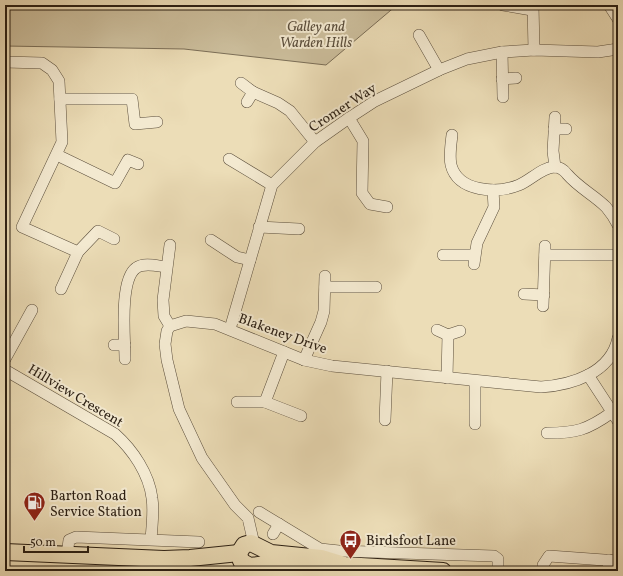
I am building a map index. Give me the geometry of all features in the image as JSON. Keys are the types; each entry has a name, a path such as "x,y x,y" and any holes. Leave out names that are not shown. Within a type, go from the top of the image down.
{"highway":[{"path":"344,565 321,558 271,553 257,545 244,545 239,553 241,561 252,567 298,570 320,569 344,565 443,571"},
{"path":"252,567 262,556 257,545"},
{"path":"5,552 164,559 239,553"}],"street":[{"path":"503,5 533,7 534,50"},
{"path":"609,5 618,19"},
{"path":"419,35 439,70"},
{"path":"416,53 426,47"},
{"name":"Cromer Way","path":"230,329 272,184 315,142 374,101 439,70 467,59 502,52 534,50 598,52 618,50"},
{"path":"502,52 503,96"},
{"path":"5,62 42,63 52,70 59,81 62,142 57,156 22,227 78,252"},
{"path":"502,79 516,78"},
{"path":"241,83 253,92 278,103 290,111 315,142"},
{"path":"247,102 253,92"},
{"path":"60,99 132,99 135,124 157,122"},
{"path":"555,117 555,167"},
{"path":"349,118 363,141 362,193 370,204 387,207"},
{"path":"554,129 566,129"},
{"path":"452,135 456,150 451,164 455,175 463,183 474,187 493,190 508,189 520,185 546,169 555,167 561,169 580,188 598,201 614,209 618,225"},
{"path":"57,156 115,183 128,160 138,164"},
{"path":"234,165 272,184"},
{"path":"443,255 474,260 480,234 492,216 494,207 493,190"},
{"path":"259,227 298,229"},
{"path":"61,289 78,252 98,231 114,239"},
{"path":"211,240 237,257 250,260"},
{"path":"170,245 166,267 163,310 164,316 170,326 165,336 165,344 173,388 180,409 202,458 235,505 248,518 257,545"},
{"path":"524,294 544,300 545,250 618,255"},
{"path":"125,359 120,345 126,282 135,268 142,266 166,267"},
{"path":"304,360 324,312 325,276"},
{"path":"325,287 376,287"},
{"path":"5,359 32,310"},
{"name":"Blakeney Drive","path":"170,326 186,321 200,321 230,329 304,360 332,366 541,388 566,384 588,375 608,360 618,338"},
{"path":"437,330 448,334 460,331"},
{"path":"447,378 448,334"},
{"path":"265,402 284,352"},
{"name":"Hillview Crescent","path":"5,370 115,434 128,446 145,473 152,497 152,539"},
{"path":"385,420 387,371"},
{"path":"547,432 573,433 615,417 588,375"},
{"path":"475,381 475,424"},
{"path":"237,402 265,402 300,416"},
{"path":"259,512 276,529 325,550 494,556 498,559 498,571"},
{"path":"67,554 70,540 76,537 199,542"},
{"path":"543,571 543,565 549,556 612,564"}],"green space":[{"name":"Galley and Warden Hills","path":"5,5 397,5 326,65 184,49 5,46"}],"place":[{"name":"Barton Road Service Station","path":"34,522"},
{"name":"Birdsfoot Lane","path":"351,560"}]}
